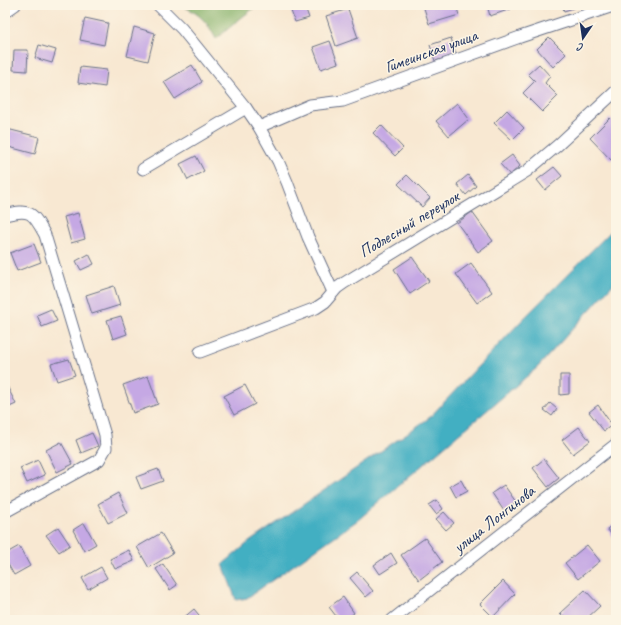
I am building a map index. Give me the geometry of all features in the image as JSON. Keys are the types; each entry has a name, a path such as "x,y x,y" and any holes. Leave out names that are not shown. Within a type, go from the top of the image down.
{"street":[{"path":"5,12 15,5"},
{"path":"158,5 182,29 246,108 259,127 278,161 308,237 333,292"},
{"name":"Гимеинская улица","path":"259,127 310,105 343,101 520,37 616,5"},
{"name":"Подлесный переулок","path":"200,352 316,308 325,302 333,292 344,283 528,171 616,91"},
{"path":"143,169 246,108"},
{"path":"5,215 19,211 30,213 37,220 45,235 105,435 106,448 99,460 5,512"},
{"name":"улица Лонгинова","path":"392,620 616,444"}],"green space":[{"path":"185,5 258,5 216,39 204,20 196,13 185,7"}],"water":[{"path":"616,226 616,281 538,367 358,520 247,598 236,600 223,564 249,542 429,418 524,318"}],"building":[{"path":"423,5 456,5 459,15 429,24"},
{"path":"487,5 510,5 511,9 490,16"},
{"path":"562,5 579,5 580,6 564,11"},
{"path":"305,7 309,18 295,22 291,11"},
{"path":"348,9 358,38 336,46 326,16"},
{"path":"85,18 108,23 104,45 80,40"},
{"path":"134,27 155,33 148,61 127,56"},
{"path":"549,37 566,54 553,67 537,49"},
{"path":"451,38 456,55 435,61 430,45"},
{"path":"330,41 338,63 321,69 313,47"},
{"path":"39,45 56,50 52,63 35,58"},
{"path":"14,50 28,50 27,71 13,70"},
{"path":"539,64 550,76 545,83 558,96 542,112 523,93 535,81 528,74"},
{"path":"192,65 202,82 175,99 164,82"},
{"path":"80,67 107,70 105,87 78,83"},
{"path":"457,103 469,119 449,136 436,121"},
{"path":"507,110 524,128 512,140 494,123"},
{"path":"610,118 616,124 616,155 611,160 590,138"},
{"path":"381,125 403,148 395,156 373,133"},
{"path":"7,129 39,137 35,154 5,146"},
{"path":"512,155 520,166 510,175 500,164"},
{"path":"196,156 204,171 188,180 180,164"},
{"path":"554,167 562,176 545,190 537,180"},
{"path":"407,175 430,198 422,207 398,184"},
{"path":"468,175 476,186 466,195 457,184"},
{"path":"472,212 493,241 478,252 457,223"},
{"path":"78,213 85,239 71,243 64,217"},
{"path":"34,244 41,262 17,271 10,253"},
{"path":"89,254 94,264 81,270 76,261"},
{"path":"412,257 429,281 410,294 394,269"},
{"path":"471,263 492,292 477,303 456,274"},
{"path":"114,286 120,305 92,314 86,295"},
{"path":"51,309 57,321 42,327 37,315"},
{"path":"121,316 127,334 113,339 107,320"},
{"path":"69,359 75,375 57,381 51,364"},
{"path":"560,375 569,375 569,394 560,395"},
{"path":"148,376 158,404 133,413 123,385"},
{"path":"5,384 16,404 5,409"},
{"path":"245,385 255,404 234,415 224,396"},
{"path":"550,403 557,409 552,416 544,410"},
{"path":"598,405 612,425 604,431 589,412"},
{"path":"579,427 590,441 573,454 562,440"},
{"path":"92,433 98,446 81,453 76,440"},
{"path":"61,442 73,464 57,472 46,450"},
{"path":"544,459 559,478 548,487 533,468"},
{"path":"38,460 45,475 27,483 20,468"},
{"path":"158,469 163,481 141,489 136,477"},
{"path":"461,480 467,491 456,497 450,486"},
{"path":"504,485 516,502 504,511 492,493"},
{"path":"118,493 128,513 108,523 98,504"},
{"path":"437,500 443,509 436,514 429,505"},
{"path":"444,512 454,523 446,530 436,519"},
{"path":"616,522 616,540 607,529"},
{"path":"84,523 96,544 84,551 73,530"},
{"path":"58,527 70,545 59,552 46,535"},
{"path":"161,533 173,553 149,568 137,547"},
{"path":"425,538 442,562 419,580 401,555"},
{"path":"587,545 600,561 578,579 565,563"},
{"path":"19,546 30,566 14,575 5,559 5,554"},
{"path":"129,550 134,561 115,569 110,559"},
{"path":"391,553 397,563 380,574 374,565"},
{"path":"163,564 177,585 170,590 156,569"},
{"path":"101,567 107,578 88,589 82,578"},
{"path":"357,572 373,591 366,597 350,578"},
{"path":"503,581 515,594 493,617 480,604"},
{"path":"585,590 600,606 585,620 567,620 560,613"},
{"path":"343,597 354,613 345,620 339,620 329,607"},
{"path":"194,609 203,620 181,620"}]}
